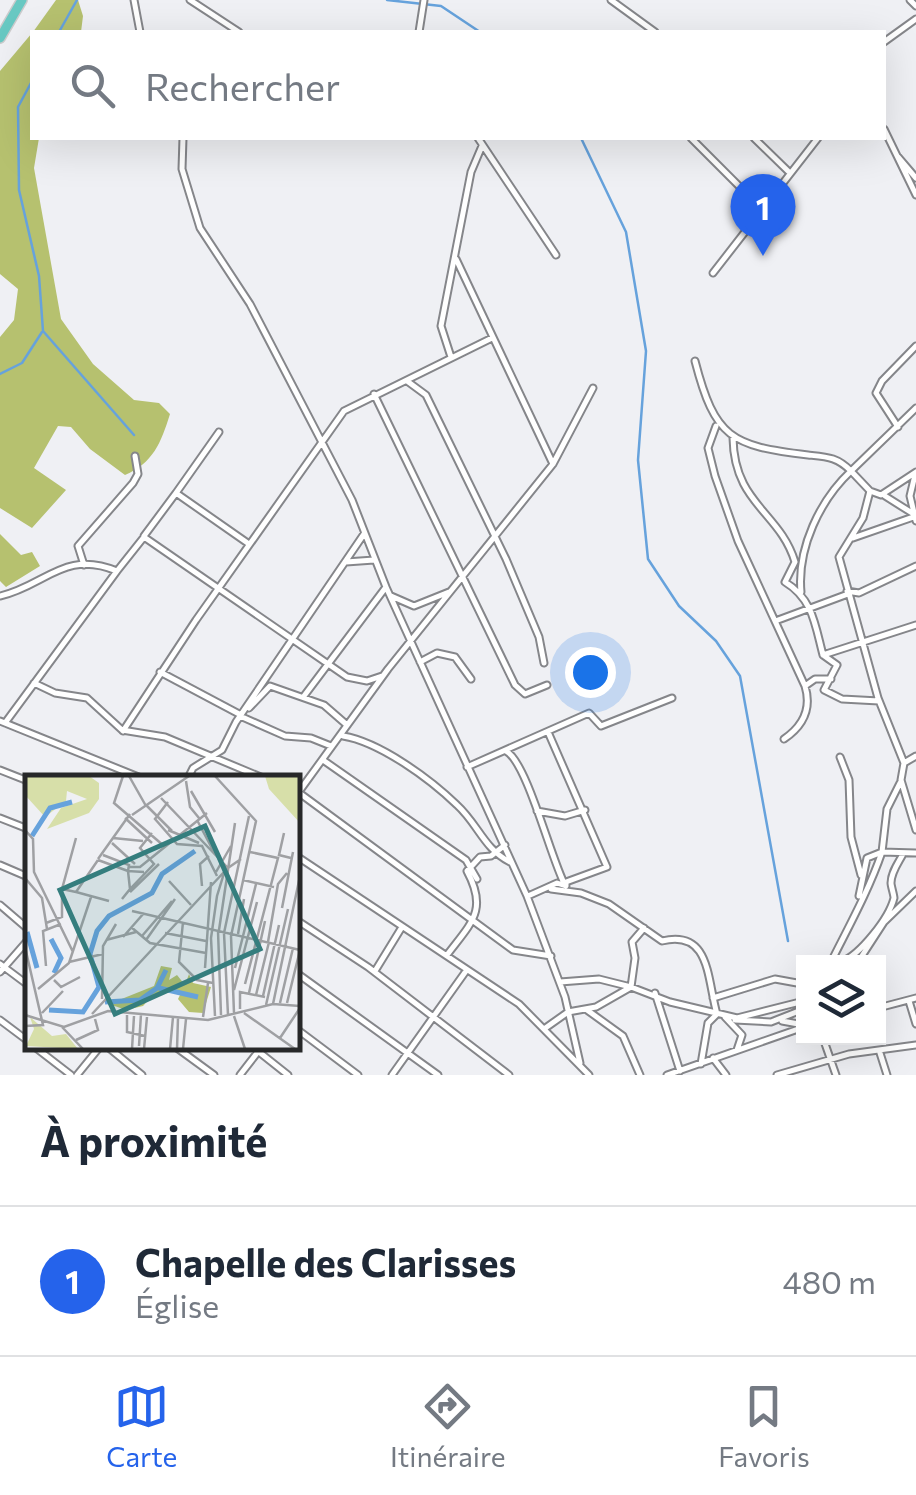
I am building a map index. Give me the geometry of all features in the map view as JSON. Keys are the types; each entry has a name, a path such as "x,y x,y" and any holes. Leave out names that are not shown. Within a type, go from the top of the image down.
{"highway":[{"path":"1,35 22,0"}],"street":[{"path":"134,0 140,30"},
{"path":"190,0 235,30"},
{"path":"419,30 424,0"},
{"path":"610,0 652,30"},
{"path":"910,0 916,6"},
{"path":"886,41 916,19"},
{"path":"886,133 916,195"},
{"path":"183,140 182,169 200,228 250,304 352,500 386,587 437,691 467,767 527,896 577,1034 580,1063"},
{"path":"479,140 513,184 556,255"},
{"path":"693,140 761,208"},
{"path":"756,140 790,173"},
{"path":"713,273 816,140"},
{"path":"451,357 441,326 471,172 482,146"},
{"path":"896,155 916,178"},
{"path":"456,259 553,464"},
{"path":"123,730 218,587 344,412 492,338"},
{"path":"898,427 876,393 882,380 916,346"},
{"path":"694,361 716,426 734,438 762,448 832,456 870,491 885,496 915,517"},
{"path":"407,381 426,395 492,539 506,559 539,637 544,663"},
{"path":"300,790 384,675 553,464 593,388"},
{"path":"374,394 519,691 525,694 547,685"},
{"path":"879,700 842,699 824,690 837,665 822,655 811,608 802,592 800,572 820,505 916,408"},
{"path":"716,426 708,448 715,476 738,540 778,620 810,700 800,728 784,739"},
{"path":"134,775 3,722 219,432"},
{"path":"734,438 744,492 789,543 795,562 785,582 802,592"},
{"path":"84,565 78,546 133,483 138,474 135,456"},
{"path":"885,496 916,472 910,496 915,517"},
{"path":"853,538 870,491"},
{"path":"176,493 249,544"},
{"path":"834,955 859,899 876,875 887,808 895,801 904,763 861,642 839,551 853,538 915,517"},
{"path":"190,775 193,768 215,758 364,534"},
{"path":"144,537 330,664 361,680 368,696"},
{"path":"344,563 375,560"},
{"path":"0,596 60,566 84,565 117,571"},
{"path":"778,620 859,592 916,566"},
{"path":"304,696 386,587"},
{"path":"390,595 405,605 424,605 452,591"},
{"path":"822,655 916,625"},
{"path":"420,662 437,653 455,657 472,679"},
{"path":"160,672 285,736 312,738 332,747"},
{"path":"361,680 384,675"},
{"path":"806,686 815,679 831,679"},
{"path":"34,683 55,693 87,698 123,730 165,737 256,775"},
{"path":"240,716 270,686 330,708 348,726"},
{"path":"467,767 589,713 595,723 605,725 672,698"},
{"path":"548,732 607,867 566,882 566,886"},
{"path":"341,736 384,754 456,803 494,854 512,863"},
{"path":"504,750 515,756 566,886"},
{"path":"904,763 915,755"},
{"path":"840,757 849,780 851,838 862,878"},
{"path":"323,760 471,867 477,879"},
{"path":"0,770 25,780"},
{"path":"901,780 916,830"},
{"path":"300,794 514,950 551,956"},
{"path":"537,811 565,816 585,810"},
{"path":"0,818 25,827"},
{"path":"447,955 478,912 479,900 467,871 480,857 494,854 505,845"},
{"path":"859,899 867,858 882,852 916,853"},
{"path":"863,955 894,900 893,874 903,854"},
{"path":"300,858 519,1004 589,1075"},
{"path":"0,866 25,875"},
{"path":"527,896 557,884 566,886"},
{"path":"551,889 582,893 609,904 662,941 679,936 692,941 703,954 720,1015 742,1035 737,1050"},
{"path":"854,955 860,952 873,929 916,891"},
{"path":"0,905 25,926"},
{"path":"300,922 374,972 509,1075"},
{"path":"374,972 402,927"},
{"path":"631,987 635,958 632,942 644,928"},
{"path":"25,943 1,968 25,983"},
{"path":"392,1075 466,971"},
{"path":"300,975 438,1075"},
{"path":"560,982 599,979 754,1023 779,1020 796,1013"},
{"path":"713,998 775,979 796,983"},
{"path":"544,1029 568,1012 584,1009 631,987"},
{"path":"656,993 680,1071"},
{"path":"886,1006 912,1000 916,1024"},
{"path":"702,1064 708,1023 720,1015 746,1017 796,1002"},
{"path":"584,1009 623,1036 640,1075"},
{"path":"0,1020 25,1039"},
{"path":"779,1020 796,1024"},
{"path":"667,1075 796,1029"},
{"path":"300,1032 358,1075"},
{"path":"826,1045 836,1075"},
{"path":"777,1075 831,1059 880,1054 916,1045"},
{"path":"39,1050 74,1075 97,1050"},
{"path":"111,1050 142,1075"},
{"path":"180,1050 214,1075"},
{"path":"240,1075 257,1050"},
{"path":"260,1050 288,1075"},
{"path":"880,1054 888,1075"},
{"path":"713,1058 726,1075"}],"green space":[{"path":"56,0 78,0 83,16 81,30 34,30"},
{"path":"30,35 30,140 39,140 34,168 61,319 93,364 134,400 159,403 170,414 155,451 125,475 90,449 71,427 58,426 34,468 66,490 32,528 0,508 0,337 14,320 18,289 0,274 0,71"},
{"path":"0,534 21,555 32,552 40,566 6,587 0,581"}],"waterway":[{"path":"60,30 77,0"},
{"path":"387,0 441,6 477,30"},
{"path":"30,85 18,107 19,190 39,276 43,331 134,435"},
{"path":"582,140 626,232 646,351 638,460 648,559 679,606 716,641 740,676 788,941"},
{"path":"0,374 22,363 42,332"}],"place":[{"name":"Chapelle des Clarisses","path":"763,256"}]}
